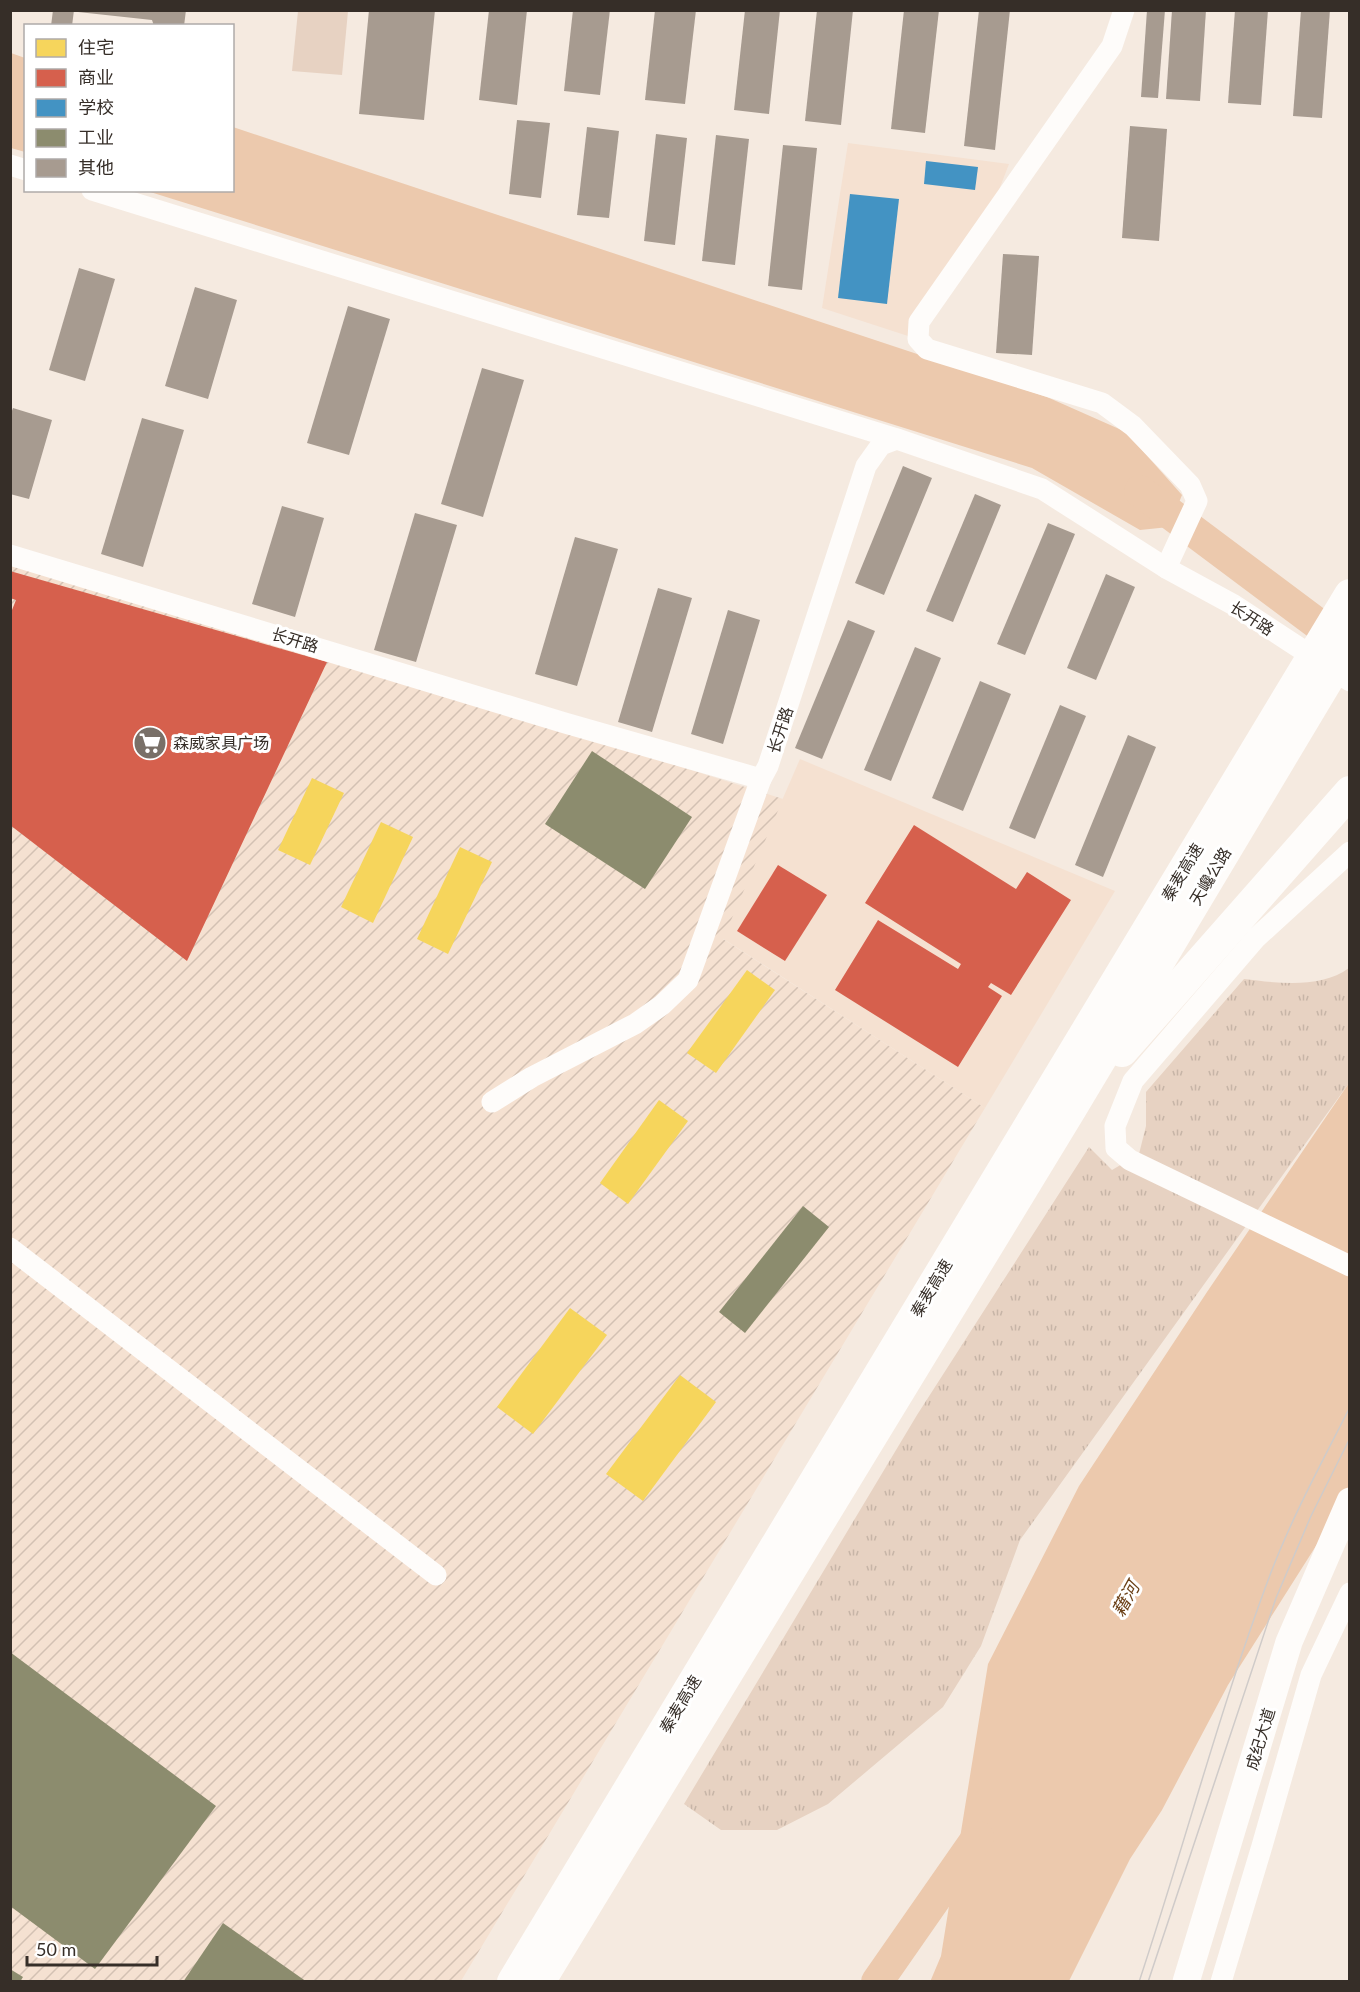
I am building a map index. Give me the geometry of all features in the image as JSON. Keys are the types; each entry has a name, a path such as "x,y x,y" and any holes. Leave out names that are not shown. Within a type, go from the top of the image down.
{"highway":[{"name":"秦麦高速","path":"513,1982 1350,595"},
{"name":"天巉公路","path":"1070,1110 1350,642"},
{"path":"1070,1110 1350,792"},
{"name":"秦麦高速","path":"539,1982 1070,1110"}],"main road":[{"name":"成纪大道","path":"1205,1982 1215,1917 1289,1642 1350,1501"},
{"name":"成纪大道","path":"1186,1982 1215,1917 1304,1644 1350,1545"}],"street":[{"path":"1124,10 1112,46 919,322 918,339 927,349 1102,403 1133,426 1190,486 1197,501 1166,568"},
{"path":"98,192 897,439"},
{"name":"长开路","path":"10,555 761,780 772,755 866,466 881,445 897,439 1042,489 1166,568 1234,605 1350,681"},
{"path":"492,1102 532,1077 635,1024 662,1005 688,980 761,780"},
{"path":"1350,852 1256,938 1133,1080 1115,1126 1116,1148 1130,1160 1350,1266"},
{"path":"10,1248 436,1575"},
{"path":"1221,1982 1311,1675 1350,1593"}],"shaded area":[{"path":"848,143 1009,164 989,216 908,336 822,308"},
{"path":"10,555 783,799 723,939 985,1108 461,1981 11,1981"},
{"path":"800,759 1115,891 985,1108 722,938"}],"green space":[{"path":"298,11 348,11 342,75 292,71"},
{"path":"1349,968 1349,1083 1020,1540 981,1646 943,1707 828,1804 777,1830 721,1830 684,1804 917,1415 1089,1147 1112,1170 1139,1154 1146,1126 1146,1092 1244,979 1284,983 1312,982 1338,975"}],"water":[{"path":"11,53 24,58 24,152 11,148"},
{"path":"234,127 1047,397 1126,432 1182,495 1169,527 1140,530 1032,468 150,192 234,192"},
{"path":"1349,1083 1349,1487 1333,1519 1228,1685 1162,1810 1130,1859 1069,1981 930,1982 941,1956 988,1664 1079,1486"}],"building: 住宅":[{"path":"312,778 344,793 310,865 278,850"},
{"path":"381,822 413,837 373,923 341,907"},
{"path":"460,847 492,862 448,954 417,939"},
{"path":"747,970 775,990 716,1073 687,1053"},
{"path":"659,1100 688,1121 628,1204 600,1183"},
{"path":"570,1308 607,1335 533,1434 497,1407"},
{"path":"680,1375 716,1402 643,1501 606,1474"}],"building: 商业":[{"name":"森威家具广场","path":"10,571 327,662 187,961 10,825 10,615 16,600 10,598"},
{"path":"914,825 1016,889 1027,872 1071,900 1011,995 991,983 988,987 1002,996 958,1067 835,990 878,920 958,969 961,964 865,903"},
{"path":"778,865 827,895 785,961 737,931"}],"building: 学校":[{"path":"926,161 978,167 975,190 924,184"},
{"path":"850,194 899,199 887,304 838,298"}],"building: 工业":[{"path":"592,751 692,817 645,889 545,824"},
{"path":"803,1206 829,1227 745,1333 719,1312"},
{"path":"10,1652 216,1806 95,1969 10,1906"},
{"path":"223,1923 307,1982 183,1982"},
{"path":"10,1969 23,1977 20,1982 10,1982"}],"building: 其他":[{"path":"53,10 74,10 72,24 51,24"},
{"path":"79,10 186,10 184,24 153,24 152,20 78,12"},
{"path":"369,10 435,10 424,120 359,114"},
{"path":"489,10 527,10 517,105 479,100"},
{"path":"573,10 610,10 600,95 564,91"},
{"path":"655,10 696,10 685,104 645,100"},
{"path":"745,10 780,10 769,114 734,110"},
{"path":"817,10 853,10 841,125 805,121"},
{"path":"904,10 939,10 925,133 891,129"},
{"path":"979,10 1010,10 995,150 964,146"},
{"path":"1147,10 1165,10 1158,98 1141,97"},
{"path":"1172,10 1206,10 1200,101 1166,99"},
{"path":"1235,10 1268,10 1261,105 1228,103"},
{"path":"1301,10 1330,10 1322,118 1293,116"},
{"path":"517,120 550,123 541,198 509,194"},
{"path":"1130,126 1167,129 1159,241 1122,238"},
{"path":"587,127 619,131 609,218 577,215"},
{"path":"656,134 687,138 675,245 644,241"},
{"path":"716,135 749,139 735,265 702,261"},
{"path":"783,145 817,148 802,290 768,286"},
{"path":"1003,254 1039,256 1032,355 996,353"},
{"path":"79,268 115,279 85,381 49,370"},
{"path":"195,287 237,300 208,399 165,386"},
{"path":"348,306 390,319 349,455 307,443"},
{"path":"482,368 524,380 483,517 441,504"},
{"path":"13,408 52,420 29,499 10,494 10,416"},
{"path":"142,418 184,430 143,567 101,554"},
{"path":"903,466 932,478 884,595 855,583"},
{"path":"975,494 1001,505 953,622 926,611"},
{"path":"282,506 324,518 295,617 252,604"},
{"path":"415,513 457,525 416,662 374,650"},
{"path":"1048,523 1075,534 1025,655 997,644"},
{"path":"575,537 618,549 577,686 535,674"},
{"path":"1106,574 1135,587 1096,680 1067,668"},
{"path":"658,588 692,598 652,732 618,722"},
{"path":"728,610 760,620 723,744 691,734"},
{"path":"848,620 875,631 822,759 795,748"},
{"path":"915,647 941,658 891,781 864,770"},
{"path":"980,681 1011,694 963,811 932,798"},
{"path":"1060,705 1086,716 1035,839 1009,828"},
{"path":"1128,735 1156,747 1103,877 1075,865"}],"waterway":[{"path":"1140,491 1350,648"},
{"name":"藉河","path":"877,1982 978,1837"}],"tram line":[{"path":"1139,1982 1218,1727 1270,1575 1298,1511 1350,1407"},
{"path":"1148,1982 1276,1598 1311,1516 1350,1438"}],"place":[{"name":"森威家具广场","path":"150,743"}]}
